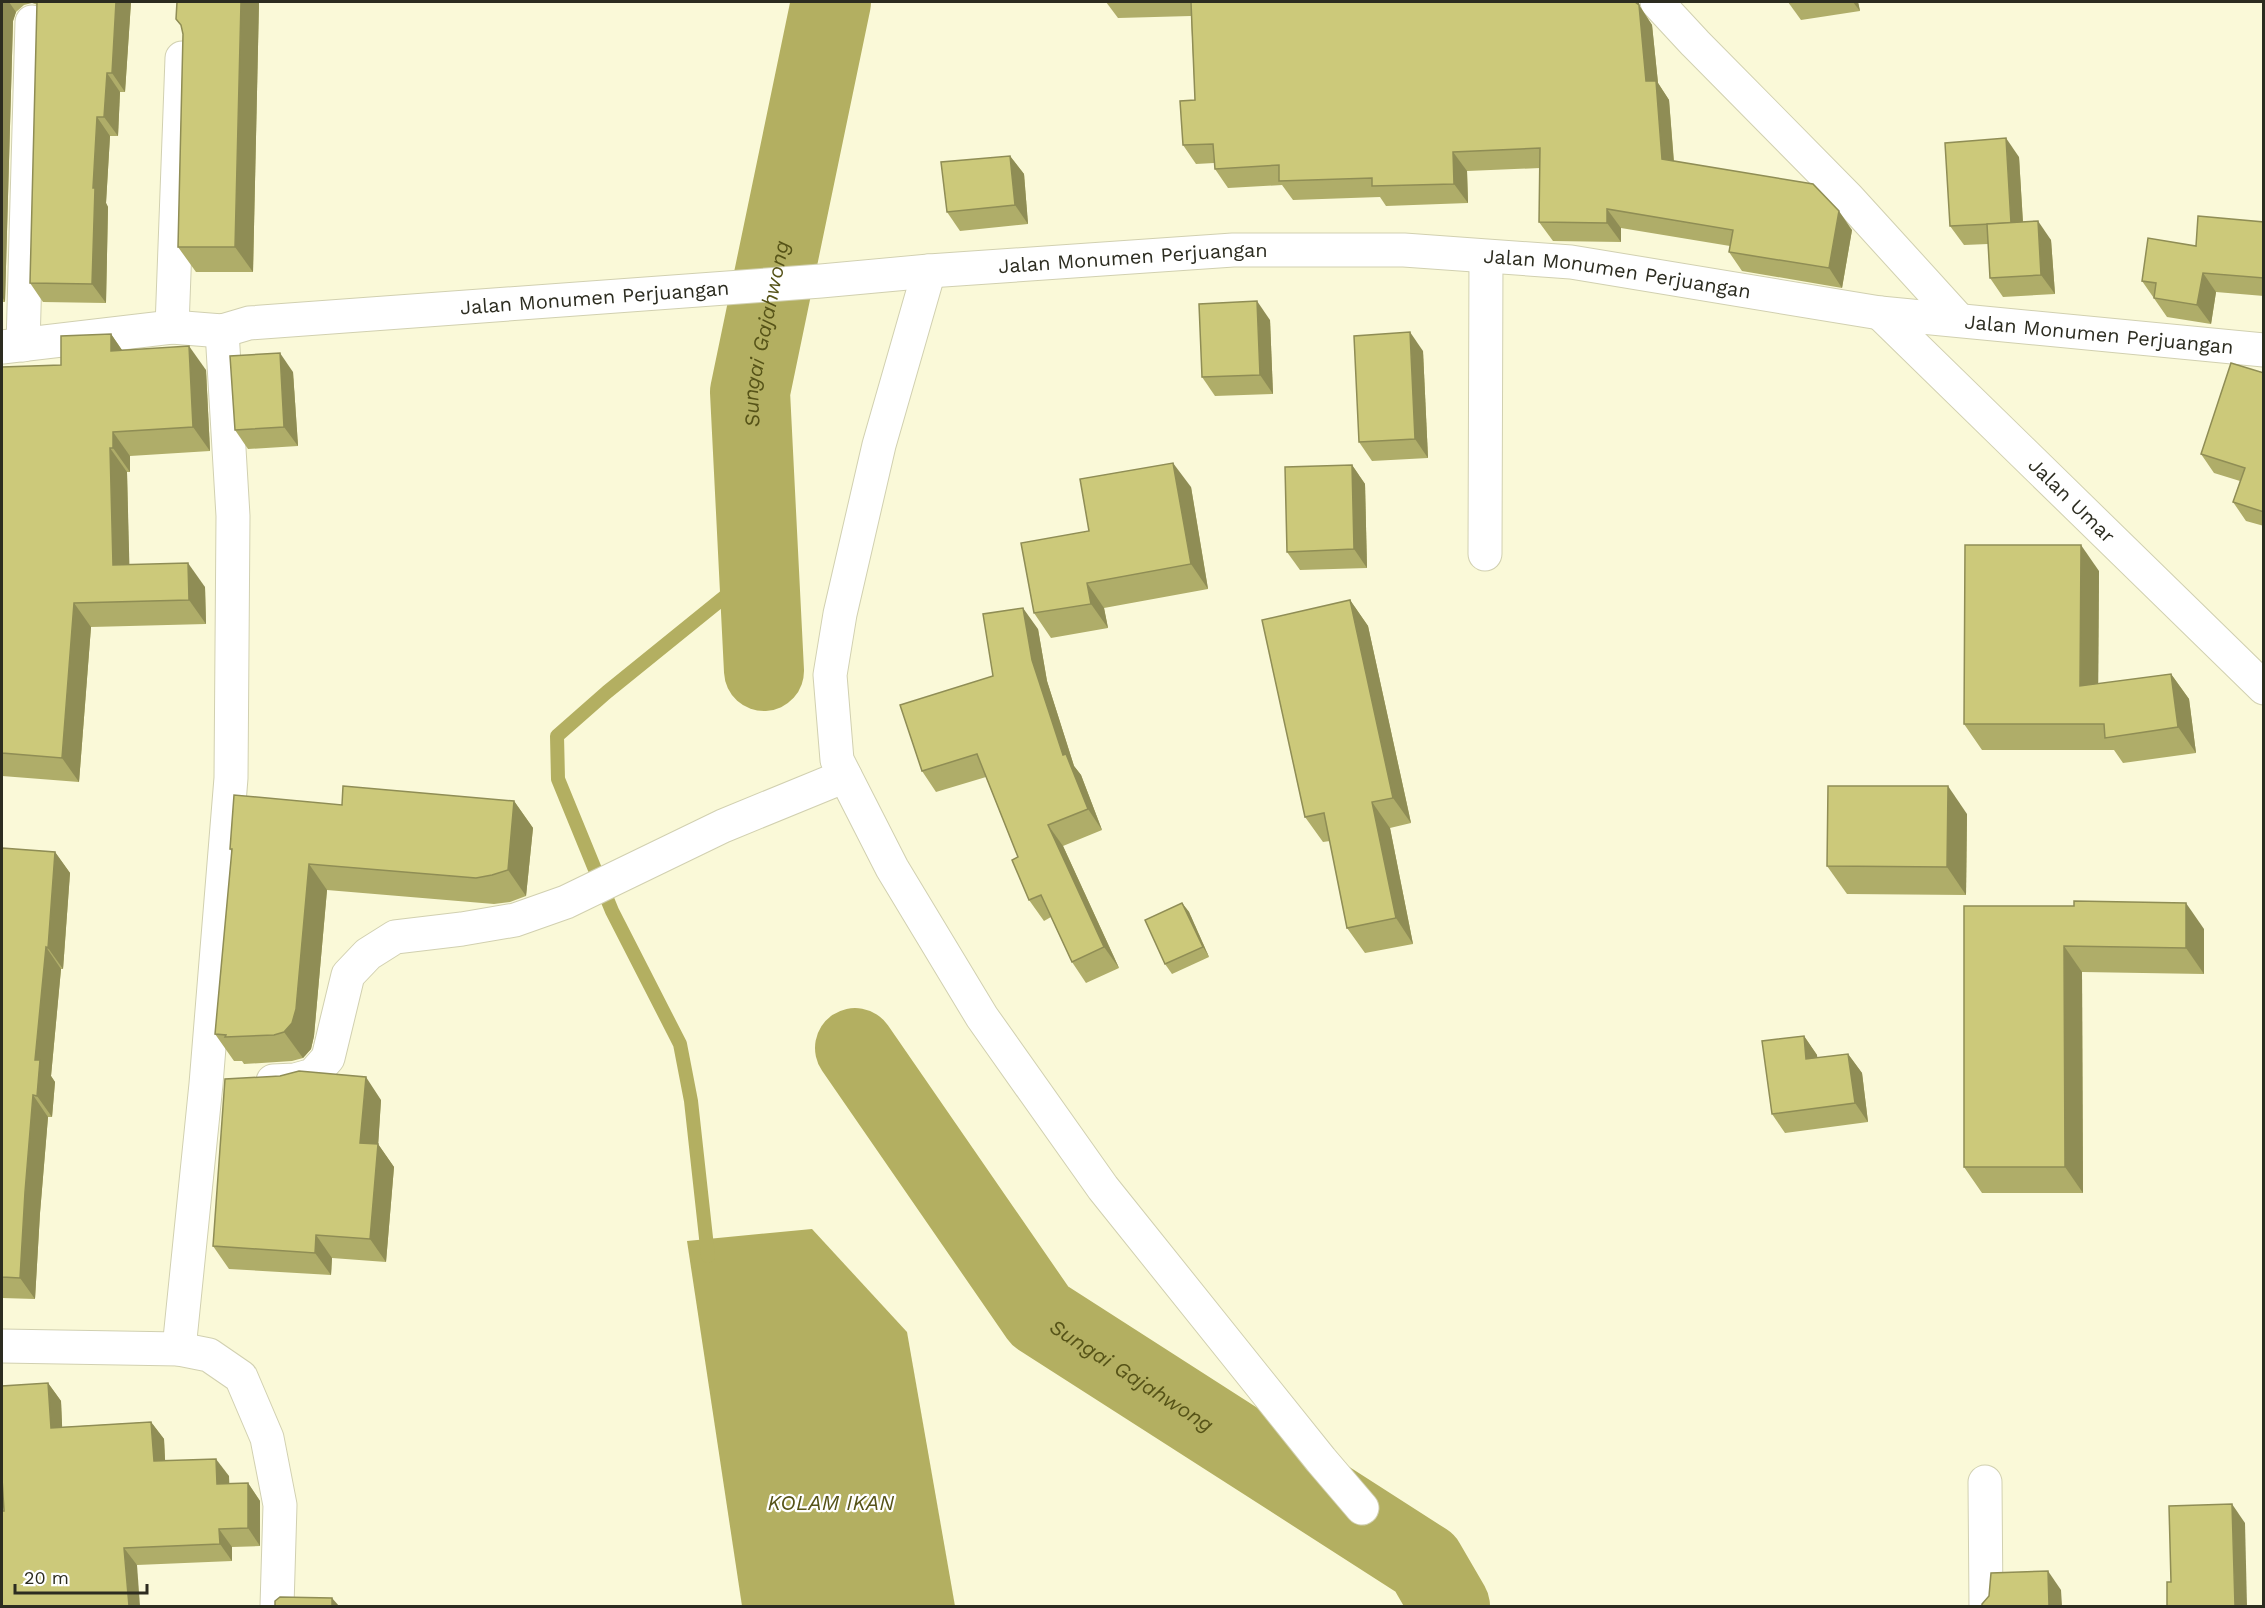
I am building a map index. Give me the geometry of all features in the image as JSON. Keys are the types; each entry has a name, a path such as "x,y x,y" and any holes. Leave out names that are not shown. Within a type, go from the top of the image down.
{"street":[{"path":"1657,2 1848,198 1959,320"},
{"path":"12,346 32,22"},
{"path":"172,327 182,58"},
{"name":"Jalan Monumen Perjuangan","path":"12,346 172,327 222,332 249,322 1233,250 1404,250 1571,262 1880,313 2264,350"},
{"path":"1485,554 1486,256"},
{"path":"929,271 879,445 840,614 830,675 837,760 892,868 982,1017 1089,1169 1321,1460 1362,1508"},
{"name":"Jalan Umar","path":"1880,313 2264,688"},
{"path":"179,1349 206,1084 231,778 233,516 222,332"},
{"path":"206,1084 295,1080 313,1075 328,1058 348,975 368,954 395,937 515,920 566,902 723,826 845,776"},
{"path":"2,1346 179,1349 209,1355 241,1377 267,1438 280,1504 277,1606"},
{"path":"1985,1482 1986,1606"}],"water":[{"name":"KOLAM IKAN","path":"812,1229 907,1332 955,1606 742,1606 687,1241"}],"building":[{"path":"37,2 116,2 112,73 107,73 104,117 97,117 93,188 95,188 92,284 30,283"},
{"path":"177,2 241,2 235,247 178,247 183,34 181,25 176,19"},
{"path":"1191,2 1635,2 1639,5 1646,81 1656,81 1662,159 1813,184 1839,211 1829,268 1729,252 1733,230 1607,209 1607,223 1539,222 1540,148 1453,152 1454,184 1372,186 1372,178 1279,181 1279,165 1215,169 1213,144 1183,145 1180,101 1195,100"},
{"path":"2006,138 2011,223 1950,226 1945,143"},
{"path":"1010,156 1015,205 947,212 941,162"},
{"path":"2198,216 2264,222 2264,278 2203,273 2197,305 2154,298 2156,283 2142,281 2148,238 2196,246"},
{"path":"2038,221 2041,275 1990,278 1987,224"},
{"path":"1257,301 1260,375 1202,377 1199,304"},
{"path":"1410,332 1415,439 1359,442 1354,336"},
{"path":"111,334 111,351 189,346 193,427 113,432 113,448 110,448 113,565 188,563 189,600 74,603 62,758 2,753 2,367 61,365 61,336"},
{"path":"280,353 284,427 235,430 230,356"},
{"path":"2231,363 2264,373 2264,512 2233,502 2245,468 2201,454"},
{"path":"1173,463 1191,564 1087,583 1091,604 1034,613 1021,543 1089,531 1080,479"},
{"path":"1352,465 1354,549 1287,552 1285,467"},
{"path":"1965,545 2081,545 2080,686 2171,674 2178,727 2105,738 2104,724 1964,724"},
{"path":"1350,600 1393,798 1372,802 1396,918 1347,928 1324,813 1305,817 1262,620"},
{"path":"1023,608 1032,660 1063,755 1066,754 1088,809 1048,825 1104,947 1072,962 1041,895 1029,900 1012,860 1018,857 977,754 922,771 900,705 993,676 983,614"},
{"path":"343,786 514,801 508,870 476,878 309,864 296,1009 292,1023 284,1032 274,1035 225,1037 226,1035 215,1034 232,849 230,849 234,795 342,805"},
{"path":"1828,786 1948,786 1947,867 1827,866"},
{"path":"2,848 55,852 48,948 46,947 35,1060 40,1060 37,1096 33,1095 20,1278 2,1277"},
{"path":"2074,901 2186,903 2186,948 2064,946 2065,1167 1964,1167 1964,906 2074,906"},
{"path":"1182,903 1203,947 1165,964 1145,920"},
{"path":"1804,1036 1806,1059 1848,1054 1855,1103 1772,1114 1762,1041"},
{"path":"299,1071 366,1077 360,1143 378,1144 370,1239 316,1235 315,1253 213,1246 225,1079 280,1076"},
{"path":"48,1383 51,1428 151,1422 154,1461 216,1459 217,1484 248,1483 248,1528 219,1529 220,1544 124,1548 129,1606 2,1606 2,1511 4,1511 2,1386"},
{"path":"2232,1504 2235,1606 2167,1606 2167,1582 2171,1582 2169,1506"},
{"path":"2048,1571 2049,1606 1982,1606 1989,1596 1991,1573"},
{"path":"280,1597 332,1598 332,1606 275,1606 275,1601"}],"waterway":[{"name":"Sungai Gajahwong","path":"764,671 750,392 831,2"},
{"path":"708,1256 691,1101 680,1044 612,911 558,779 557,736 607,692 759,569"},
{"name":"Sungai Gajahwong","path":"855,1048 1040,1316 1425,1563 1450,1606"}]}
